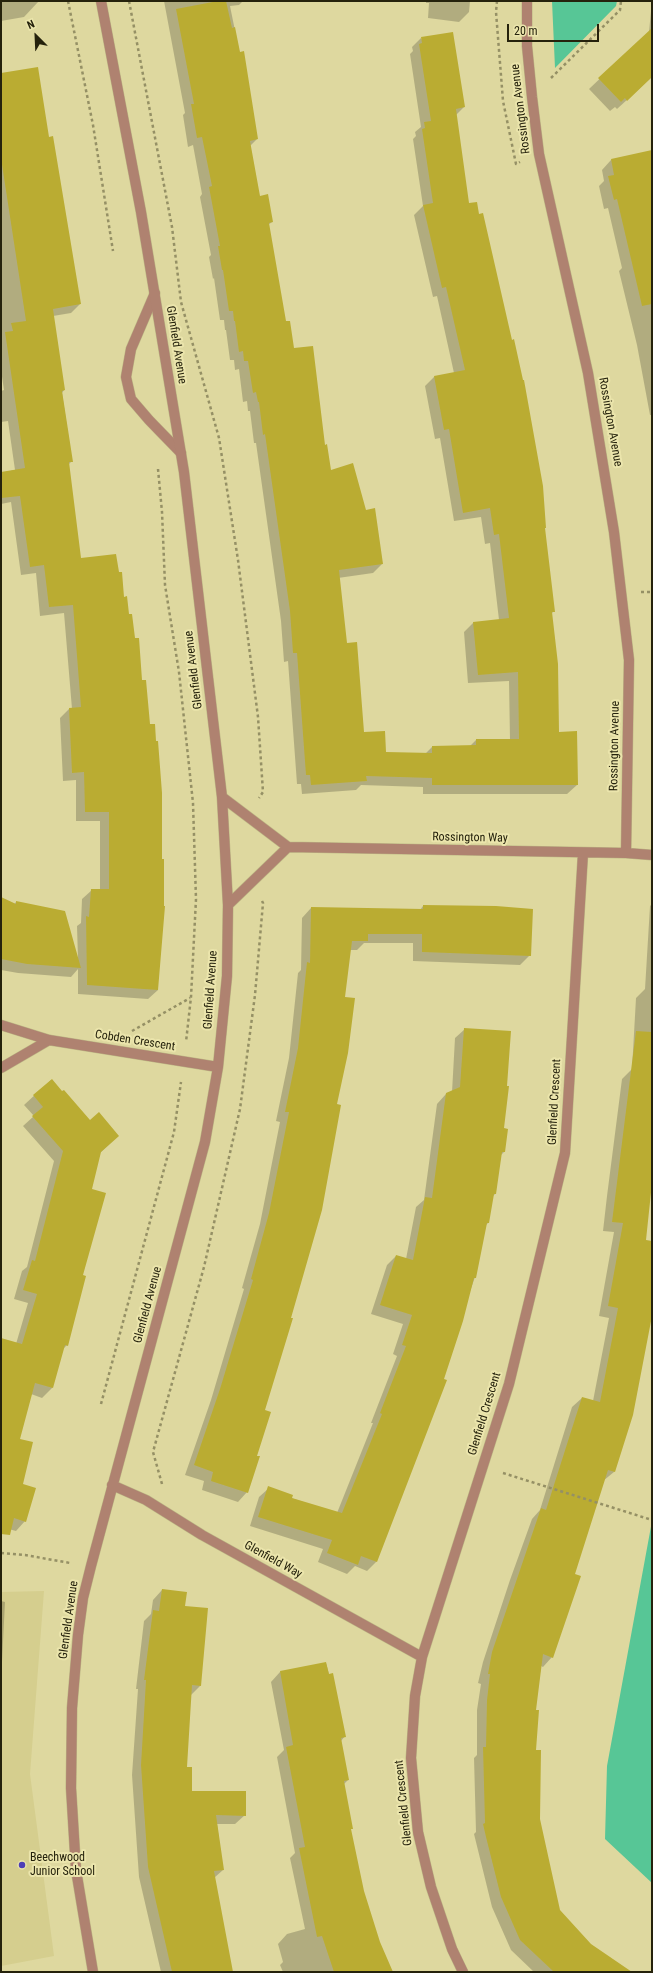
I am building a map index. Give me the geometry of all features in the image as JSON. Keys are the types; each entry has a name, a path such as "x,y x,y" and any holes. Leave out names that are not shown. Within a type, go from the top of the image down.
{"street":[{"name":"Glenfield Avenue","path":"93,1972 76,1870 71,1788 72,1708 78,1635 83,1598 91,1566 205,1142 218,1067 227,976 228,905 222,797 181,453 155,293 101,1"},
{"name":"Rossington Avenue","path":"527,1 527,46 539,154 588,373 614,532 629,660 626,853"},
{"path":"155,293 131,349 126,377 131,399 181,453"},
{"path":"222,797 288,847 228,905"},
{"name":"Rossington Way","path":"288,847 626,853 652,855"},
{"name":"Glenfield Crescent","path":"463,1972 452,1949 431,1887 424,1861 414,1803 411,1758 415,1696 422,1657 509,1384 565,1153 583,853"},
{"name":"Cobden Crescent","path":"1,1025 49,1040 218,1067"},
{"path":"1,1068 49,1040"},
{"name":"Glenfield Way","path":"112,1486 146,1500 202,1535 422,1657"}],"path":[{"path":"68,1 93,125 113,251"},
{"path":"129,1 172,227 181,302 219,438 238,560 258,717 263,792 246,814"},
{"path":"497,1 496,12 503,101 516,164 539,154"},
{"path":"532,97 620,10 621,1"},
{"path":"101,1404 174,1132 191,997 196,899 193,803 179,672 165,585 162,512 158,469"},
{"path":"170,1515 153,1452 204,1267 240,1109 250,1041 263,903 249,884"},
{"path":"102,1049 191,997"},
{"path":"483,1466 652,1520"},
{"path":"1,1553 25,1555 91,1566"}],"shaded area":[{"name":"Beechwood Junior School","path":"44,1591 30,1774 54,1956 1,1966 1,1592"}],"green space":[{"path":"552,1 617,1 616,6 555,68"},
{"path":"652,1521 652,1883 605,1839 607,1766"}],"building":[{"path":"218,1 226,1 232,28 235,27 240,52 244,51 258,139 250,141 260,196 268,194 273,222 269,223 286,321 290,321 294,348 313,346 325,445 327,444 331,470 353,463 366,510 375,508 383,564 339,570 347,643 357,642 364,732 385,731 386,752 432,753 432,746 476,745 476,739 519,739 518,672 478,675 473,622 509,618 499,534 494,535 490,508 463,513 449,429 444,430 434,376 465,370 446,287 442,288 423,205 433,203 422,129 425,128 424,122 431,121 419,44 422,43 421,37 453,32 465,107 456,109 469,203 477,202 479,214 483,213 512,340 514,339 524,380 543,486 545,528 555,612 552,612 558,664 559,732 577,731 578,785 432,785 432,778 366,776 367,781 311,785 310,775 306,775 297,653 293,653 290,611 265,434 263,435 259,402 256,392 253,393 248,361 244,361 243,351 239,352 233,311 229,311 218,246 220,246 209,187 212,186 202,137 197,138 191,104 194,104 176,9"},
{"path":"652,28 652,77 627,101 625,98 621,102 598,78"},
{"path":"38,67 49,137 53,136 81,304 53,309 65,390 62,391 73,462 69,462 81,558 116,554 119,572 122,572 124,597 127,596 129,614 132,614 135,638 139,638 142,680 146,680 150,724 155,724 156,741 158,741 162,793 162,859 164,859 165,906 158,990 87,985 86,916 89,917 91,889 109,889 109,812 85,812 84,772 72,773 69,708 81,707 73,605 49,607 44,565 30,567 20,496 1,498 1,472 25,468 5,332 13,331 11,323 26,321 1,158 1,73"},
{"path":"652,150 652,304 642,306 617,199 614,200 608,176 614,175 611,159"},
{"path":"1,897 16,904 16,901 65,911 81,968 27,964 1,959"},
{"path":"423,905 496,906 533,909 531,956 422,952 422,934 368,934 368,941 352,941 345,997 355,998 348,1053 337,1104 341,1105 322,1210 291,1318 293,1318 265,1410 271,1412 257,1456 260,1456 248,1493 211,1481 213,1472 194,1465 220,1389 253,1280 251,1279 269,1213 289,1112 285,1112 298,1048 307,962 310,963 311,907 423,909"},
{"path":"464,1028 511,1031 507,1086 509,1086 504,1128 508,1129 505,1152 502,1152 496,1194 494,1194 489,1223 487,1223 476,1278 474,1278 463,1321 444,1379 447,1380 377,1562 361,1556 358,1565 327,1553 332,1540 258,1517 268,1486 293,1495 292,1498 342,1513 382,1414 380,1413 406,1346 402,1345 412,1315 380,1305 396,1255 413,1260 425,1197 432,1198 446,1093 460,1087"},
{"path":"636,1031 652,1032 652,1183 646,1240 652,1241 652,1316 633,1415 615,1472 608,1470 575,1574 581,1576 553,1658 543,1654 536,1710 539,1710 536,1750 541,1750 540,1819 560,1910 591,1944 632,1972 554,1972 520,1940 501,1897 483,1824 485,1823 483,1747 486,1747 487,1700 490,1674 488,1674 492,1652 541,1508 546,1510 582,1397 600,1402 618,1308 608,1306 623,1223 612,1222"},
{"path":"52,1079 62,1091 64,1090 90,1120 99,1112 119,1136 101,1152 92,1189 106,1193 83,1275 86,1276 68,1346 65,1345 53,1388 35,1383 20,1439 33,1442 23,1484 36,1488 26,1522 14,1518 10,1535 1,1534 1,1338 22,1344 37,1294 23,1290 32,1260 35,1261 63,1151 32,1116 43,1107 33,1095"},
{"path":"162,1589 187,1592 185,1606 208,1608 201,1686 192,1685 187,1767 192,1767 192,1791 246,1791 246,1816 216,1815 224,1870 214,1871 233,1972 172,1972 148,1867 141,1765 146,1680 144,1680 153,1610 159,1611"},
{"path":"326,1662 329,1674 333,1673 346,1737 341,1738 349,1780 344,1781 353,1829 351,1829 364,1891 380,1942 393,1972 334,1972 322,1936 317,1937 299,1848 305,1847 286,1747 293,1745 280,1671"}],"place":[{"name":"Beechwood Junior School","path":"22,1865"}]}
